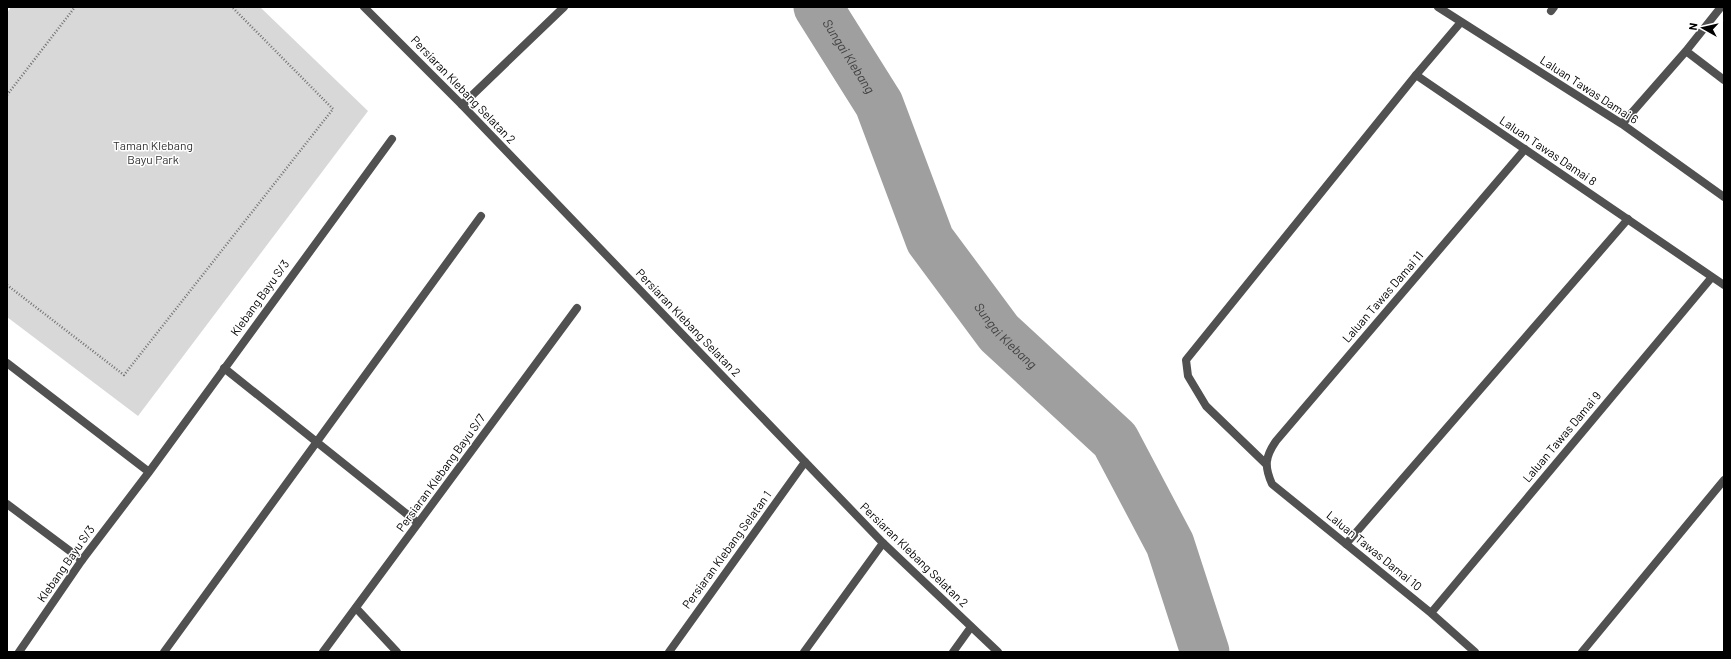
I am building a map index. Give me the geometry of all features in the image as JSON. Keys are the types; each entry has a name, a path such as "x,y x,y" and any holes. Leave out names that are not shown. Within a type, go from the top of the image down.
{"street":[{"name":"Persiaran Klebang Selatan 2","path":"364,7 462,106 883,543 998,652"},
{"path":"462,106 564,7"},
{"name":"Laluan Tawas Damai 6","path":"1438,7 1622,124 1724,197"},
{"path":"1622,124 1686,51 1721,7"},
{"path":"1266,464 1206,406 1188,376 1186,360 1416,75 1461,22"},
{"path":"1686,51 1724,80"},
{"name":"Laluan Tawas Damai 8","path":"1416,75 1724,285"},
{"name":"Klebang Bayu S/3","path":"19,652 82,560 149,472 392,139"},
{"name":"Laluan Tawas Damai 11","path":"1266,464 1268,452 1276,441 1525,150"},
{"path":"164,652 481,216"},
{"path":"1346,544 1628,219"},
{"name":"Laluan Tawas Damai 9","path":"1431,613 1712,277"},
{"name":"Persiaran Klebang Bayu S/7","path":"323,652 577,308"},
{"path":"7,362 149,472"},
{"path":"224,368 418,524"},
{"name":"Persiaran Klebang Selatan 1","path":"668,652 805,462"},
{"name":"Laluan Tawas Damai 10","path":"1266,464 1272,484 1431,613 1475,652"},
{"path":"1582,652 1724,480"},
{"path":"7,504 82,560"},
{"path":"804,652 883,543"},
{"path":"356,608 398,652"},
{"path":"953,652 971,627"}],"path":[{"path":"7,95 75,7"},
{"path":"7,285 124,375 333,109 232,7"}],"green space":[{"name":"Taman Klebang Bayu Park","path":"11,7 260,7 368,111 138,416 7,317 7,13"}],"waterway":[{"name":"Sungai Klebang","path":"818,7 879,104 930,240 999,333 1115,440 1170,544 1205,652"}]}
